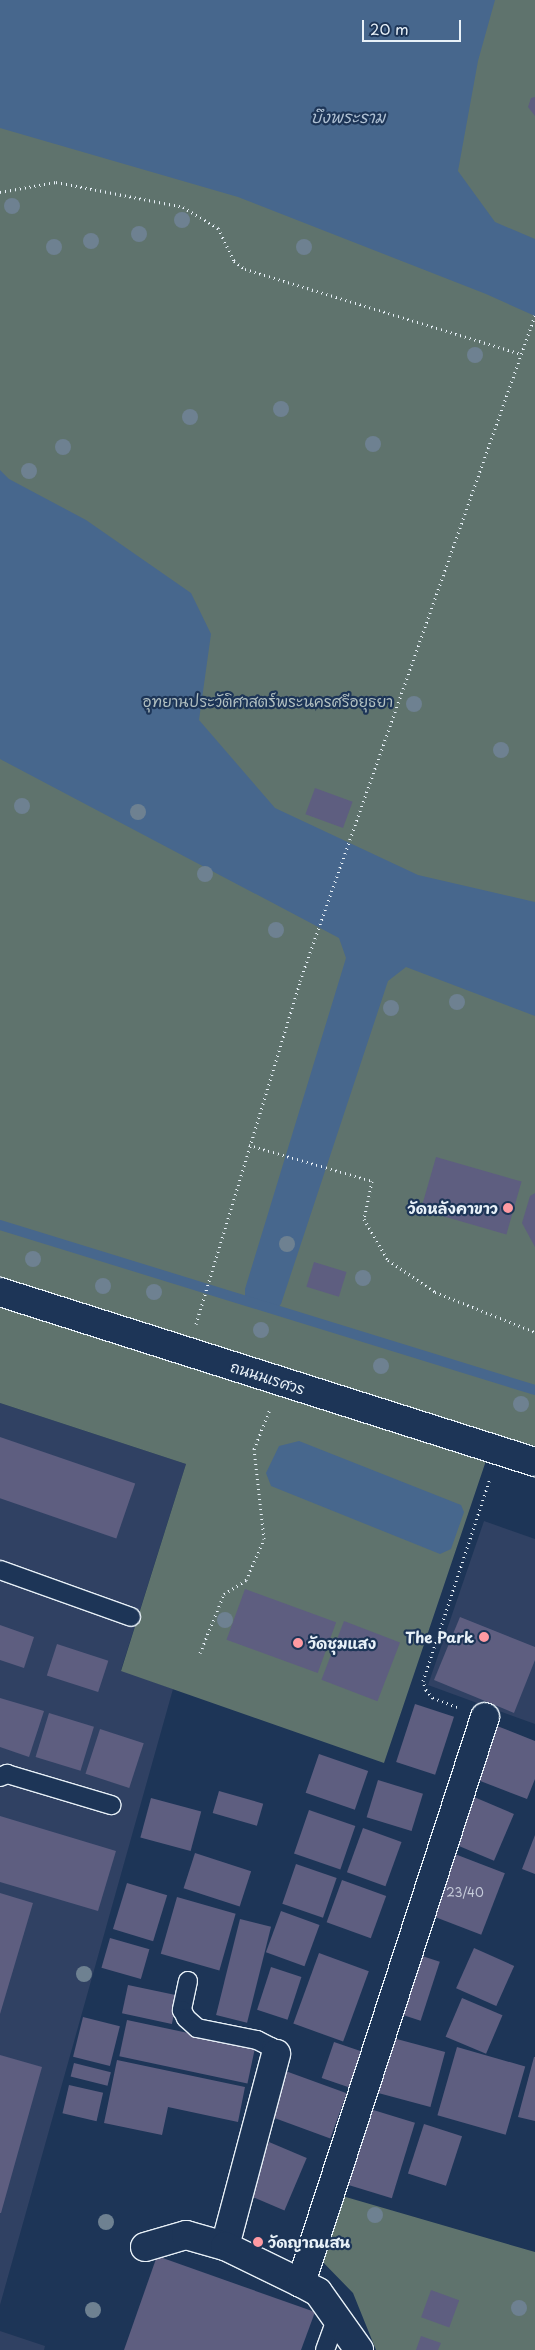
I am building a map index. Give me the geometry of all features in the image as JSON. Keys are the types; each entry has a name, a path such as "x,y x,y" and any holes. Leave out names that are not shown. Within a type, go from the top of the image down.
{"street":[{"name":"ถนนนเรศวร","path":"0,1292 535,1462"},
{"path":"301,2283 485,1717"},
{"path":"225,2246 276,2054"},
{"path":"145,2247 186,2235 225,2246 318,2292 359,2350"}],"lane":[{"path":"0,1570 131,1617"},
{"path":"0,1778 8,1774 111,1805"},
{"path":"188,1981 182,2010 186,2018 197,2028 257,2040 271,2047 276,2054"},
{"path":"325,2350 337,2317"}],"path":[{"path":"0,192 56,182 183,207 218,228 234,262 245,269 522,354"},
{"path":"202,1304 300,981 352,839 535,315"},
{"path":"250,1145 372,1181 364,1219 388,1260 435,1292 535,1332"},
{"path":"200,1653 224,1594 246,1580 264,1539 254,1449 281,1381"},
{"path":"485,1717 433,1698 426,1690 423,1681 500,1450"}],"shaded area":[{"path":"0,1403 186,1464 121,1670 173,1689 0,2305"},
{"path":"484,1521 535,1539 535,1724 428,1685"},
{"path":"0,2331 45,2346 44,2350 0,2350"}],"green space":[{"name":"อุทยานประวัติศาสตร์พระนครศรีอยุธยา","path":"0,0 535,0 535,1446 495,1434 384,1763 121,1671 186,1464 0,1403"},
{"path":"332,2193 535,2252 535,2350 376,2350 353,2293 315,2254"}],"water":[{"name":"บึงพระราม","path":"0,0 495,0 478,61 458,171 495,222 535,239 535,316 486,294 238,197 0,128"},
{"path":"0,470 9,479 86,520 191,593 211,634 199,720 275,808 418,875 535,902 535,1016 406,967 388,981 281,1304 275,1311 245,1302 245,1289 346,958 339,938 0,759"},
{"path":"299,1441 461,1505 464,1512 451,1549 440,1554 271,1486 266,1473 279,1446"}],"building":[{"path":"535,97 535,116 528,107 531,98"},
{"path":"315,788 353,802 343,828 305,814"},
{"path":"436,1157 522,1182 506,1234 421,1210"},
{"path":"535,1193 535,1247 522,1223 530,1196"},
{"path":"314,1262 347,1272 339,1297 306,1287"},
{"path":"0,1437 135,1484 116,1538 0,1498"},
{"path":"245,1589 336,1622 318,1673 227,1640"},
{"path":"460,1617 535,1647 535,1660 514,1713 434,1680"},
{"path":"344,1621 400,1643 377,1701 321,1680"},
{"path":"0,1625 34,1637 24,1668 0,1660"},
{"path":"57,1644 108,1661 98,1692 47,1675"},
{"path":"0,1698 44,1711 29,1757 0,1747"},
{"path":"415,1704 454,1717 435,1775 396,1762"},
{"path":"49,1713 94,1727 80,1771 36,1757"},
{"path":"492,1724 535,1741 535,1779 527,1799 470,1777"},
{"path":"100,1729 144,1743 129,1788 85,1774"},
{"path":"319,1754 368,1771 355,1810 306,1793"},
{"path":"378,1780 423,1794 412,1831 367,1817"},
{"path":"219,1791 263,1804 257,1826 213,1813"},
{"path":"467,1794 514,1814 494,1861 447,1841"},
{"path":"151,1798 201,1811 191,1851 140,1838"},
{"path":"309,1810 355,1826 340,1869 294,1853"},
{"path":"0,1816 116,1851 98,1911 0,1882"},
{"path":"363,1828 402,1842 385,1886 347,1872"},
{"path":"535,1835 535,1874 522,1869"},
{"path":"447,1851 505,1873 481,1935 423,1913"},
{"path":"195,1853 251,1871 240,1906 184,1888"},
{"path":"296,1864 337,1878 323,1918 282,1904"},
{"path":"342,1880 386,1896 371,1938 327,1922"},
{"path":"127,1883 167,1895 153,1941 113,1929"},
{"path":"0,1893 33,1903 0,2014"},
{"path":"177,1897 236,1914 219,1971 161,1954"},
{"path":"281,1911 320,1925 304,1966 266,1952"},
{"path":"240,1919 271,1927 247,2023 216,2015"},
{"path":"110,1938 149,1949 141,1979 101,1968"},
{"path":"474,1948 514,1966 496,2006 456,1988"},
{"path":"319,1953 369,1971 343,2042 293,2023"},
{"path":"416,1954 440,1962 421,2021 397,2013"},
{"path":"271,1967 301,1977 288,2020 257,2010"},
{"path":"128,1985 178,1996 172,2024 122,2013"},
{"path":"462,1998 503,2015 486,2054 446,2037"},
{"path":"83,2017 120,2026 110,2066 73,2057"},
{"path":"127,2020 255,2047 247,2083 119,2056"},
{"path":"393,2038 445,2052 430,2107 378,2093"},
{"path":"334,2042 363,2052 351,2088 322,2078"},
{"path":"457,2047 525,2067 506,2135 437,2115"},
{"path":"0,2055 42,2067 1,2213 0,2213"},
{"path":"535,2057 535,2121 518,2117"},
{"path":"117,2060 245,2087 238,2122 168,2107 162,2135 104,2123"},
{"path":"74,2063 111,2072 107,2086 71,2077"},
{"path":"280,2069 347,2093 330,2138 264,2114"},
{"path":"69,2085 103,2093 97,2121 62,2113"},
{"path":"370,2109 415,2123 392,2198 347,2185"},
{"path":"424,2124 462,2136 446,2186 408,2173"},
{"path":"269,2142 307,2158 284,2210 247,2194"},
{"path":"157,2256 315,2312 301,2350 124,2350"},
{"path":"431,2290 459,2300 449,2328 421,2317"},
{"path":"421,2336 441,2343 438,2350 416,2350"}],"waterway":[{"path":"0,1225 535,1390"}],"place":[{"name":"วัดหลังคาขาว","path":"508,1208"},
{"name":"The Park","path":"484,1637"},
{"name":"วัดชุมแสง","path":"298,1643"},
{"name":"วัดญาณเสน","path":"258,2242"}]}
